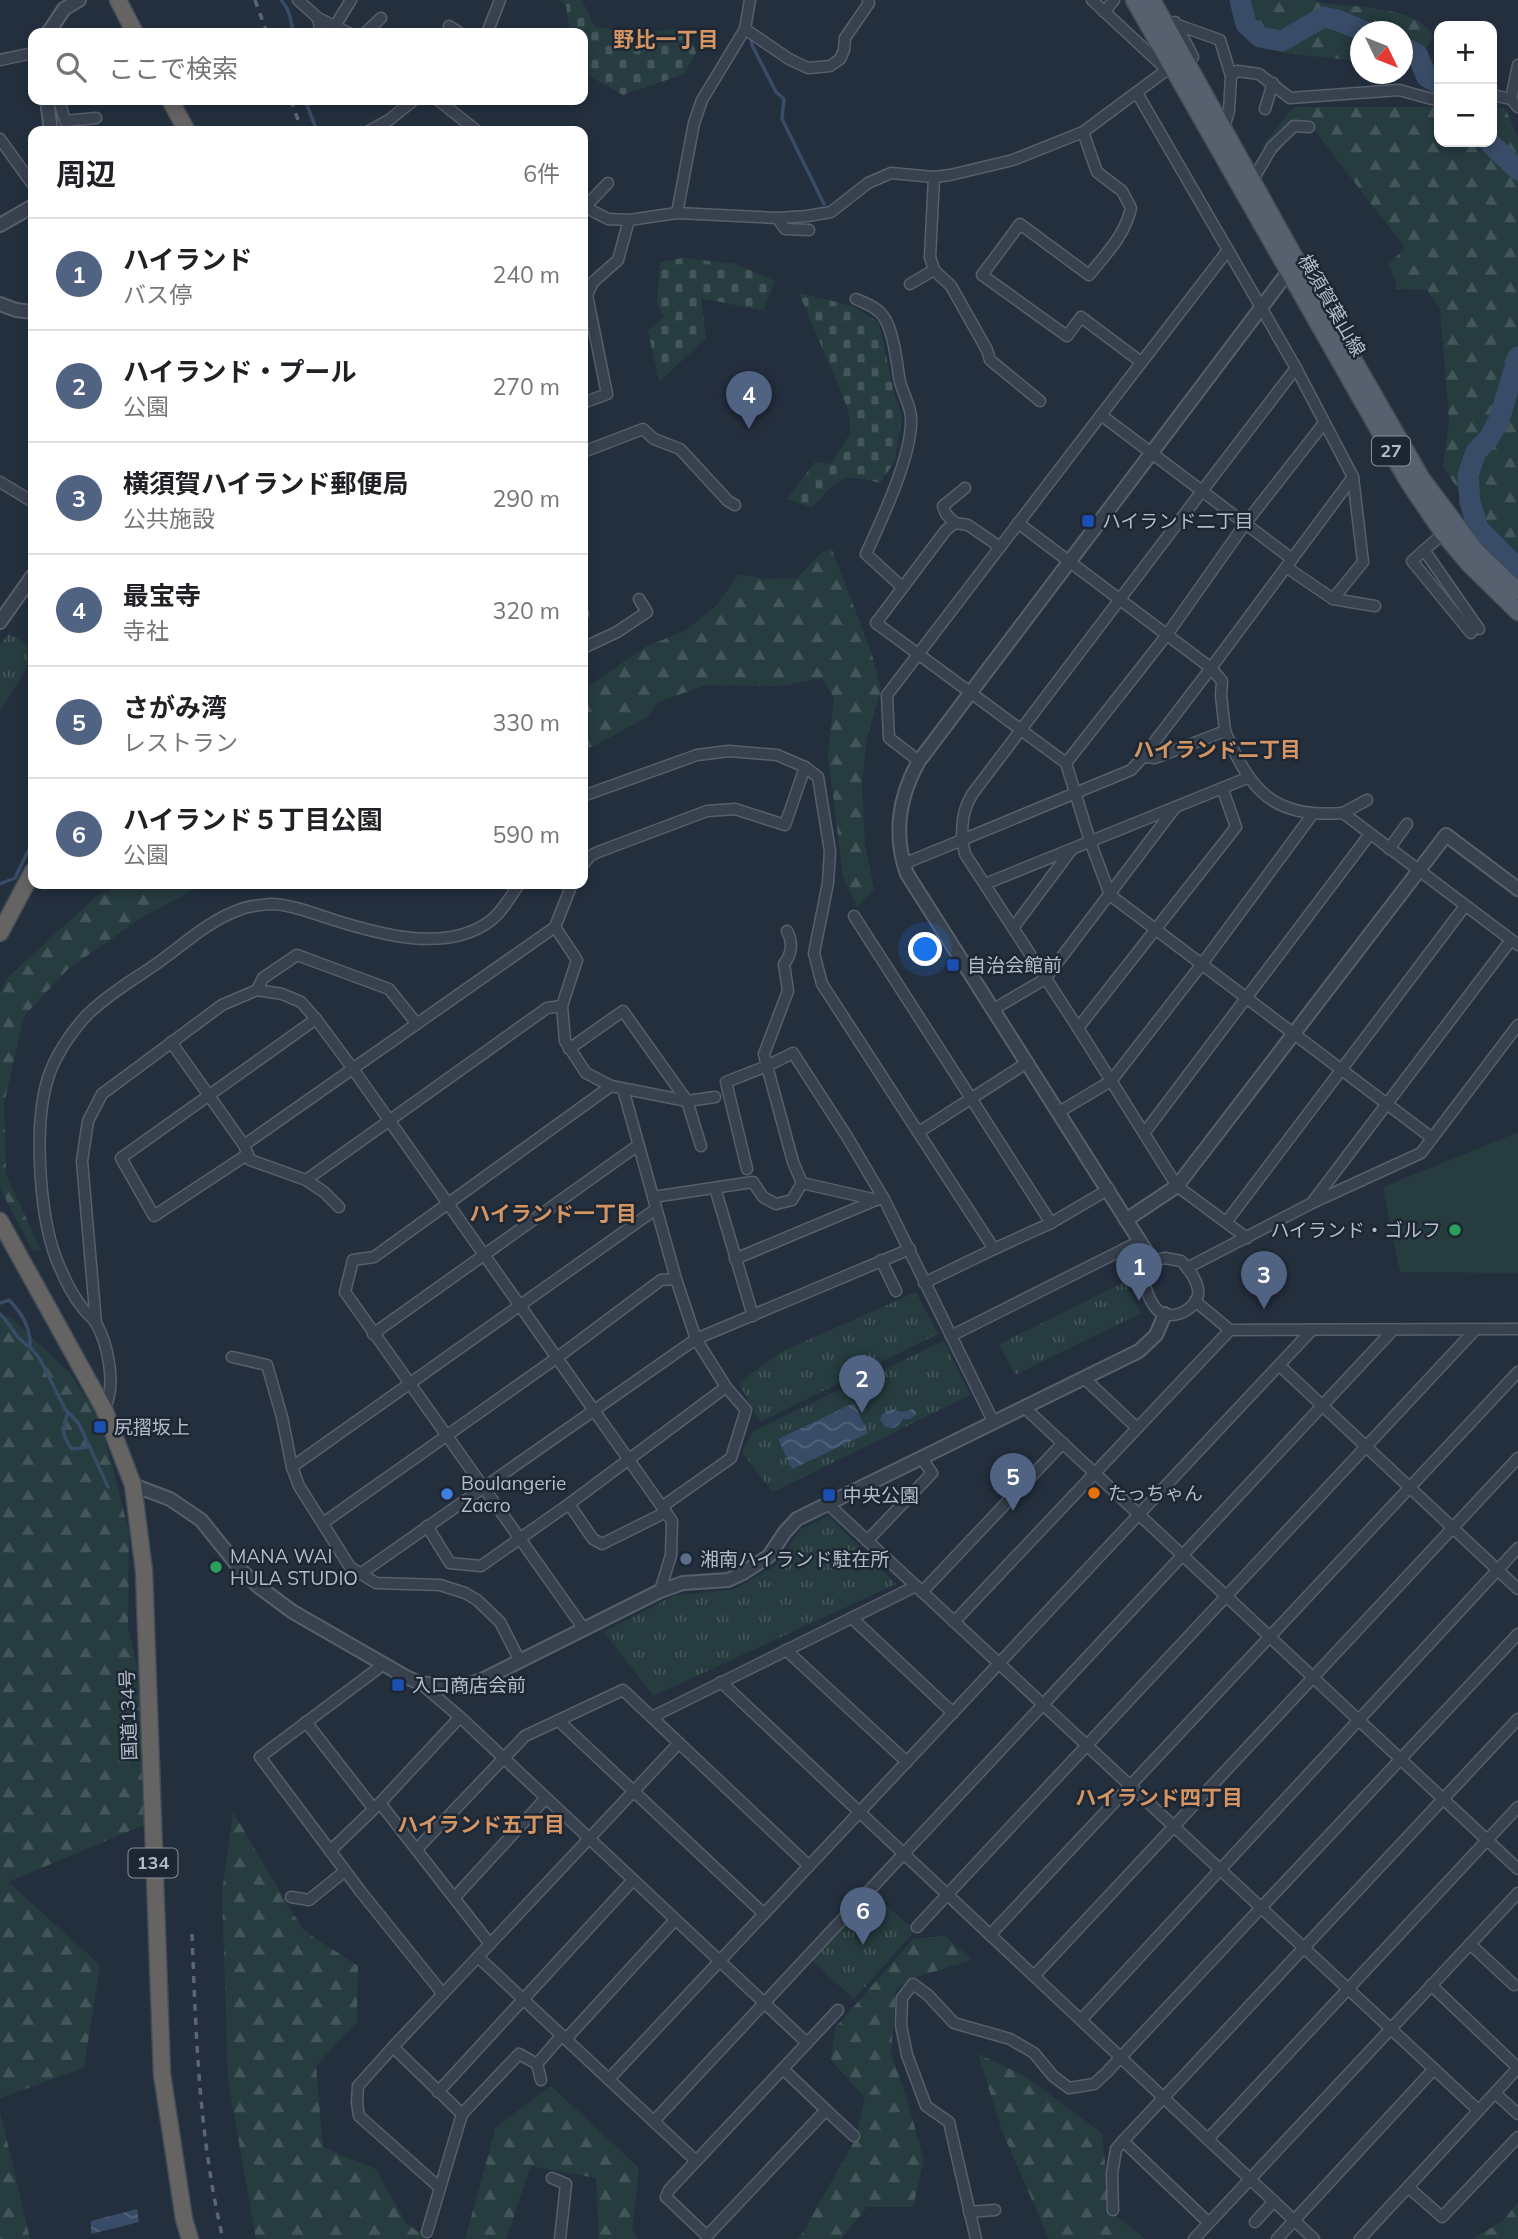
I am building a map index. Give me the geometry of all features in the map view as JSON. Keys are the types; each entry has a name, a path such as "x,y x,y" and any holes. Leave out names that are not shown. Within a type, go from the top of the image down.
{"highway":[{"path":"118,0 132,28"},
{"path":"173,105 184,126"},
{"path":"0,933 28,880"},
{"name":"国道134号","path":"0,1221 104,1409 133,1485 144,1572 162,2074 184,2219 190,2239"}],"main road":[{"name":"横須賀葉山線","path":"1134,0 1224,128 1249,187"},
{"name":"横須賀葉山線","path":"1152,0 1169,22 1179,62 1409,483 1449,529 1518,591"},
{"name":"横須賀葉山線","path":"1449,529 1468,563 1518,612"}],"street":[{"path":"51,28 64,9 79,0"},
{"path":"298,0 318,18 339,28"},
{"path":"335,26 351,0"},
{"path":"489,28 500,0"},
{"path":"677,213 694,123 702,100 745,29 750,0"},
{"path":"745,29 789,59 808,68 830,66 840,60 845,38 869,3 868,0"},
{"path":"588,209 608,219 629,220 677,213 777,218 807,216 831,212 868,183 891,173 934,177 950,175 1013,160 1083,132 1179,62 1104,12 1092,0"},
{"path":"1104,12 1114,0"},
{"path":"318,18 320,28"},
{"path":"370,28 381,18"},
{"path":"1169,22 1220,40 1231,76 1229,111 1224,128"},
{"path":"0,60 28,54"},
{"path":"1497,97 1514,103 1518,65"},
{"path":"1231,76 1237,71 1259,74 1290,98 1399,90 1434,100"},
{"path":"1265,109 1273,83"},
{"path":"1137,93 1262,307 1353,477 1363,562 1332,599"},
{"path":"48,105 50,126"},
{"path":"60,105 65,121 96,118"},
{"path":"378,126 408,105"},
{"path":"444,105 471,126"},
{"path":"1249,187 1272,147 1294,126 1308,127"},
{"path":"1083,132 1097,172 1122,191 1131,208 1122,233 1089,275 1020,224 982,275 1067,336 1080,317 1141,362"},
{"path":"0,139 28,178"},
{"path":"934,177 930,257 934,270 951,286 990,360 1040,401"},
{"path":"588,203 608,183"},
{"path":"0,225 28,209"},
{"path":"777,218 785,229 809,230"},
{"path":"588,293 593,282 618,260 629,220"},
{"path":"919,761 889,738 887,695 1228,250"},
{"path":"1153,1262 907,874 899,843 900,811 907,784 919,761 1262,307 1294,269"},
{"path":"910,284 934,270"},
{"path":"856,299 877,309 885,317 896,355 900,389 912,416 901,470 866,554 902,587"},
{"path":"588,300 607,394 588,401"},
{"path":"0,304 28,311"},
{"path":"1247,1238 1177,1186 1079,1028 965,854 961,819 965,805 1020,729 1296,368"},
{"path":"1101,415 1245,524 1332,599 1375,606"},
{"path":"1066,762 1166,636 1245,524 1324,424"},
{"path":"588,450 643,429 654,439 680,449 728,501 735,505"},
{"path":"903,864 1131,770 1211,668 1353,477"},
{"path":"0,482 28,499"},
{"path":"965,488 943,506 946,514 955,523 968,525 1000,547"},
{"path":"955,523 946,530 876,623 1066,762 1110,895 1432,1138"},
{"path":"1018,523 1211,668 1222,681 1225,731 1247,778 1264,795 1278,804 1312,815 1343,813 1367,800"},
{"path":"1424,550 1475,631 1412,561 1424,550 1449,529"},
{"path":"0,622 28,582"},
{"path":"588,646 617,632 647,612 639,599"},
{"path":"1143,757 1154,758 1225,731"},
{"path":"588,794 697,755 729,751 777,755 805,767 818,777 830,851 828,883 814,953 822,984 994,1249"},
{"path":"588,859 598,852 707,811 735,809 767,817 785,825 805,767"},
{"path":"985,884 1223,790 1247,778"},
{"path":"1079,1028 1236,827 1223,790"},
{"path":"994,1009 1045,979 1175,808"},
{"path":"1312,1203 1514,943 1343,813"},
{"path":"1059,1112 1111,1081 1312,815"},
{"path":"1389,849 1407,824"},
{"path":"1145,1132 1370,834"},
{"path":"1126,1220 1177,1186 1446,835 1518,889"},
{"path":"1013,928 1073,848"},
{"path":"96,1323 80,1306 60,1269 47,1228 40,1152 42,1107 48,1077 64,1045 87,1016 177,948 239,909 271,904 296,908 365,930 423,938 447,937 464,934 490,921 516,889"},
{"path":"316,1018 121,1158 154,1216 353,1069 555,926 570,889"},
{"path":"1227,1221 1465,906"},
{"path":"854,916 1051,1223"},
{"path":"555,926 577,960 562,1006 565,1041 586,1073 611,1086 687,1101 715,1097"},
{"path":"787,931 792,941 784,964 788,992 764,1054 793,1162 803,1183"},
{"path":"257,990 263,978 297,955 389,989 417,1024"},
{"path":"104,1409 109,1401 112,1379 96,1323 82,1161 88,1121 102,1094 222,1005 257,990 282,994 301,1002 316,1018 665,1509 672,1521 671,1555 660,1591"},
{"path":"306,1180 547,1009 562,1006"},
{"path":"569,1049 623,1011 687,1101 701,1146"},
{"path":"1187,1268 1312,1203 1422,1153 1518,1025"},
{"path":"171,1042 246,1150 250,1160 306,1180 324,1192 339,1207"},
{"path":"747,1169 726,1082 793,1053 910,1249 924,1283 994,1423"},
{"path":"919,1132 1028,1062"},
{"path":"584,1629 345,1292 353,1260 374,1256 611,1086"},
{"path":"569,1504 593,1539 602,1544 665,1509 731,1458 746,1410 726,1387 696,1339 637,1146 623,1089"},
{"path":"373,1334 637,1146"},
{"path":"653,1197 753,1182 763,1198 776,1205 792,1200 803,1183"},
{"path":"803,1183 880,1199"},
{"path":"715,1188 753,1316"},
{"path":"924,1283 1051,1223 1109,1189"},
{"path":"735,1259 880,1199"},
{"path":"292,1467 656,1209"},
{"path":"951,1336 1139,1242"},
{"path":"360,1574 696,1339 910,1249"},
{"path":"1175,1258 1187,1268 1198,1289 1195,1301 1186,1311 1165,1314 1152,1304 1143,1282 1143,1274 1153,1262 1175,1258"},
{"path":"881,1260 896,1291"},
{"path":"323,1523 558,1357 661,1280 676,1279"},
{"path":"1195,1301 1230,1331 1518,1329"},
{"path":"419,1683 450,1687 484,1679 660,1591 683,1583 728,1580 743,1573 769,1556 792,1523 1132,1356 1156,1335 1165,1314"},
{"path":"917,1927 1475,1330"},
{"path":"954,1622 1230,1331"},
{"path":"609,2079 1311,1331"},
{"path":"654,2121 1392,1331"},
{"path":"232,1357 267,1365 299,1486 350,1567 376,1583 440,1586 477,1600 500,1622 520,1661"},
{"path":"1279,1364 1518,1589"},
{"path":"990,1935 1518,1372"},
{"path":"1085,1378 1137,1428"},
{"path":"427,1526 450,1563 481,1566 726,1387"},
{"path":"1026,1408 1518,1869"},
{"path":"652,1717 852,1618 919,1589 1063,1443"},
{"path":"1034,1976 1518,1458"},
{"path":"867,1541 932,1473 925,1464"},
{"path":"133,1485 170,1499 201,1520 242,1571 293,1612 419,1683 460,1717 807,2043"},
{"path":"828,1504 1478,2110"},
{"path":"1081,2020 1518,1548"},
{"path":"852,1618 953,1713"},
{"path":"976,2239 949,2122 926,2106 907,2056 901,2025 902,1998 913,1984 928,1995 954,2023 1010,2039 1034,2053 1053,2076 1069,2088 1094,2084 1518,1634"},
{"path":"786,1650 907,1762"},
{"path":"384,1664 260,1757 345,1871 443,1994"},
{"path":"721,1682 1314,2239"},
{"path":"416,1849 525,1736 623,1690 809,1866"},
{"path":"330,1851 460,1717"},
{"path":"1113,2210 1112,2174 1115,2148 1518,1719"},
{"path":"559,1721 764,1914"},
{"path":"306,1722 416,1849 490,1944"},
{"path":"440,2188 359,2116 358,2086 679,1743"},
{"path":"455,1898 545,1799"},
{"path":"1208,2139 1518,1807"},
{"path":"291,1897 309,1899 345,1871"},
{"path":"438,2092 633,1880"},
{"path":"1194,2239 1518,1893"},
{"path":"537,2064 676,1920"},
{"path":"1470,1944 1514,1984"},
{"path":"478,1957 695,2160"},
{"path":"1360,2239 1518,2068 1432,1985"},
{"path":"826,2110 707,2236 666,2197 695,2160 838,2010"},
{"path":"393,2047 462,2114"},
{"path":"427,2232 462,2114 519,2054 537,2064 541,2080"},
{"path":"1277,2239 1434,2068"},
{"path":"783,2069 854,2136"},
{"path":"1496,2094 1518,2114"},
{"path":"1408,2186 1442,2217 1518,2137"},
{"path":"1123,2141 1209,2222"},
{"path":"552,2178 566,2184 560,2239"},
{"path":"1255,2222 1274,2201"},
{"path":"969,2213 995,2210"}],"green space":[{"path":"557,0 582,0 594,26 635,34 682,28 690,36 696,53 684,74 623,95 588,75 588,28 569,28 566,5"},
{"path":"1250,0 1314,0 1401,14 1415,19 1426,27 1433,37 1421,56 1413,57 1413,21 1350,21 1350,60 1282,53 1256,32"},
{"path":"1294,107 1434,107 1434,147 1497,147 1497,108 1505,108 1518,138 1518,574 1514,572 1443,467 1449,420 1440,309 1427,290 1398,289 1389,264 1405,248 1306,119 1274,156 1262,146"},
{"path":"683,258 735,264 775,281 763,311 701,298 706,338 659,382 648,331 664,317 657,302 660,262"},
{"path":"799,293 853,306 879,323 895,397 902,416 895,461 880,483 856,478 841,480 812,508 787,499 815,462 831,464 851,432 848,409"},
{"path":"831,547 871,651 881,689 867,738 862,784 865,845 874,889 857,907 843,876 828,756 834,698 822,678 781,686 706,685 659,702 647,717 588,749 588,687 647,646 685,631 716,606 739,574 767,579 797,578 819,555"},
{"path":"9,633 28,645 28,666 0,711 0,645"},
{"path":"112,889 195,889 144,916 68,969 24,1016 4,1104 6,1175 41,1250 33,1251 0,1188 0,992 9,976 97,896"},
{"name":"ハイランド・ゴルフ","path":"1518,1132 1518,1273 1400,1272 1383,1187"},
{"path":"1125,1282 1141,1313 1015,1375 999,1344"},
{"path":"916,1292 938,1334 760,1422 739,1383 781,1352"},
{"path":"0,1314 10,1317 69,1372 99,1417 129,1531 128,1629 141,1682 144,1825 8,1882 100,1965 84,2068 0,2098"},
{"path":"944,1341 970,1395 773,1492 742,1453 753,1431"},
{"path":"829,1516 896,1584 653,1696 604,1632 673,1596 735,1589 775,1566 801,1529"},
{"path":"233,1812 306,1932 358,1966 357,2022 316,2066 323,2147 376,2169 406,2223 428,2239 256,2239 228,2080 222,1892"},
{"path":"872,1892 915,1931 854,1999 810,1959"},
{"path":"945,1936 972,1960 910,1979 896,1990 891,2054 924,2160 913,2207 867,2207 841,2239 797,2239 856,2138 865,2098 831,2060 835,2028 913,1939"},
{"path":"978,2054 1023,2075 1102,2133 1110,2211 1145,2239 1049,2239 1002,2131"},
{"path":"551,2086 639,2168 632,2231 638,2239 599,2239 596,2178 531,2166 506,2239 465,2239 496,2127"},
{"path":"0,2111 30,2239 0,2239"},
{"path":"1518,2202 1518,2239 1472,2239 1503,2221"}],"water":[{"path":"854,1403 868,1433 792,1469 778,1439"},
{"path":"892,1409 902,1412 913,1409 917,1414 910,1419 903,1419 896,1427 885,1427 880,1420 882,1414"},
{"path":"137,2209 139,2222 91,2234 91,2221"}],"waterway":[{"path":"281,0 288,11 292,28"},
{"path":"1240,0 1246,24 1260,37 1282,41 1323,17 1350,25"},
{"path":"751,39 776,92 784,99 782,119 824,204"},
{"path":"1413,52 1417,54 1427,77 1434,81"},
{"path":"307,105 315,126"},
{"path":"1494,147 1518,170"},
{"path":"1518,357 1499,420 1489,438 1476,452 1468,475 1470,502 1478,528 1518,569"},
{"path":"0,884 15,878 28,851"},
{"path":"0,1303 9,1300 22,1316 29,1334 30,1347 40,1359 65,1409 79,1424 108,1487"},
{"path":"0,1314 30,1347"},
{"path":"68,1412 64,1427 66,1440 72,1449 88,1447"}],"railway":[{"path":"255,0 265,28"},
{"path":"293,105 300,126"},
{"path":"192,1934 197,2049 204,2125 223,2239"}],"place":[{"name":"最宝寺","path":"749,429"},
{"name":"ハイランド二丁目","path":"1088,521"},
{"name":"自治会館前","path":"953,965"},
{"name":"ハイランド・ゴルフ","path":"1455,1230"},
{"name":"ハイランド","path":"1139,1301"},
{"name":"横須賀ハイランド郵便局","path":"1264,1309"},
{"name":"ハイランド・プール","path":"862,1413"},
{"name":"尻摺坂上","path":"100,1427"},
{"name":"たっちゃん","path":"1094,1493"},
{"name":"Boulangerie Zacro","path":"447,1494"},
{"name":"中央公園","path":"829,1495"},
{"name":"さがみ湾","path":"1013,1511"},
{"name":"湘南ハイランド駐在所","path":"686,1559"},
{"name":"MANA WAI HULA STUDIO","path":"216,1567"},
{"name":"入口商店会前","path":"398,1685"},
{"name":"ハイランド５丁目公園","path":"863,1945"}],"district":[{"name":"野比一丁目","path":"666,40"},
{"name":"ハイランド二丁目","path":"1217,750"},
{"name":"ハイランド一丁目","path":"553,1214"},
{"name":"ハイランド四丁目","path":"1159,1798"},
{"name":"ハイランド五丁目","path":"481,1825"}]}
